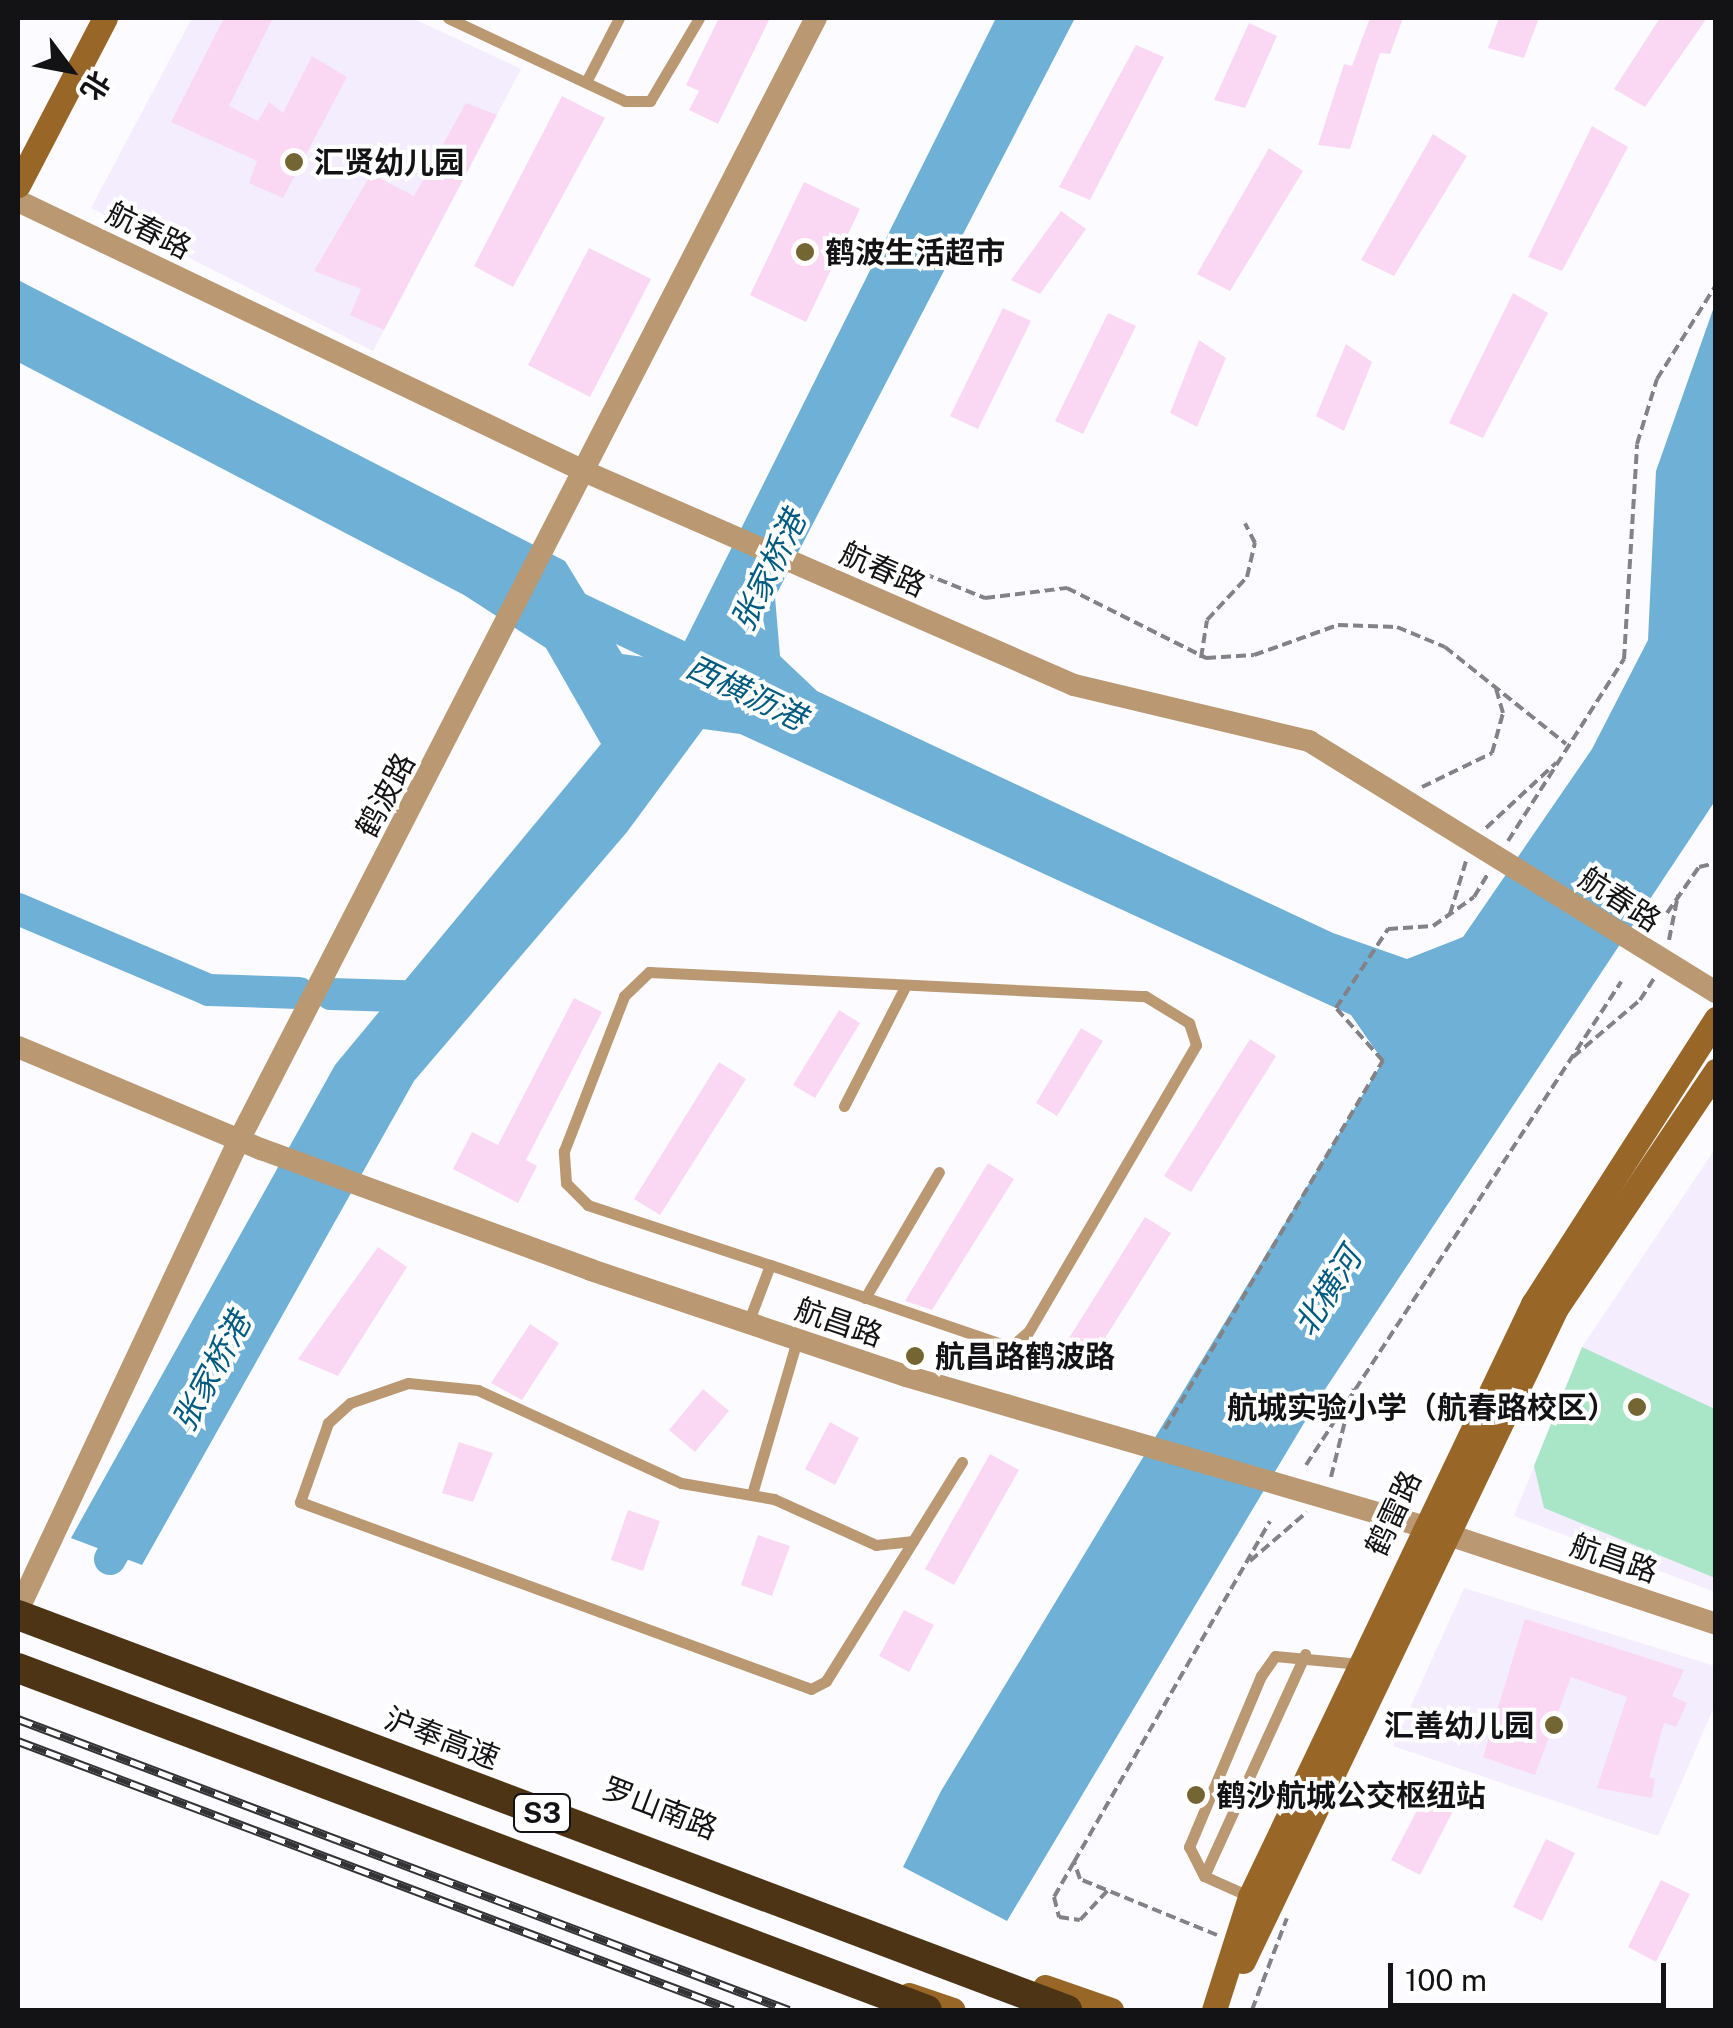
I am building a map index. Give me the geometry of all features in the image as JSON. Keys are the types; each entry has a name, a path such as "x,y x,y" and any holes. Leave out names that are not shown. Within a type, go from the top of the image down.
{"highway":[{"name":"沪奉高速","path":"18,1607 120,1654 1067,2010"},
{"name":"S3","path":"18,1668 928,2010"},
{"path":"18,1679 103,1700"}],"street":[{"path":"18,185 105,18"},
{"name":"鹤波路","path":"18,1607 239,1140 511,619 816,18"},
{"name":"航春路","path":"18,201 586,472 1074,685 1310,741 1473,840 1664,964 1716,992"},
{"name":"鹤雷路","path":"1217,2010 1360,1664 1422,1526 1533,1304 1716,1019"},
{"name":"航昌路","path":"18,1047 239,1140 797,1340 1450,1534 1716,1624"},
{"name":"鹤雷路","path":"1217,2010 1236,1942 1450,1534 1556,1308 1716,1071"},
{"name":"罗山南路","path":"18,1607 1111,2010"},
{"path":"18,1679 952,2010"}],"lane":[{"path":"586,82 620,18"},
{"path":"457,19 625,101 650,101 699,18"},
{"path":"649,972 1145,996 1189,1022 1196,1045 1028,1332 1010,1347 770,1265 588,1206 566,1184 564,1151 624,996 649,972"},
{"path":"844,1106 906,985"},
{"path":"866,1298 939,1172"},
{"path":"748,1323 770,1265"},
{"path":"752,1494 797,1340"},
{"path":"914,1540 876,1544 752,1494 681,1484 478,1390 408,1384 350,1403 328,1423 300,1502 811,1688 826,1682 914,1540 962,1462"},
{"path":"1260,1899 1204,1876 1189,1847 1204,1800 1261,1676 1276,1656 1305,1654 1360,1664"},
{"path":"1204,1876 1305,1654"}],"path":[{"path":"1500,854 1624,660 1637,444 1658,379 1716,286"},
{"path":"1202,658 1206,620 1247,577 1254,543 1244,522"},
{"path":"849,587 910,568 972,597 1052,585 1106,602 1202,658 1232,659 1338,625 1379,624 1422,634 1568,745"},
{"path":"1402,797 1492,753 1502,724 1496,688"},
{"path":"1450,914 1473,840 1559,760"},
{"path":"1667,913 1700,867 1716,862"},
{"path":"1154,1448 1383,1062 1336,1008 1388,929 1433,926 1474,897 1491,868"},
{"path":"1570,1060 1640,1000 1664,964 1678,895"},
{"path":"1306,1466 1354,1384 1621,982"},
{"path":"1245,1565 1326,1496 1354,1384"},
{"path":"1108,1890 1080,1920 1060,1918 1054,1897 1270,1521"},
{"path":"1074,1862 1080,1879 1236,1942"}],"shaded area":[{"name":"汇贤幼儿园","path":"192,18 412,18 521,69 373,351 91,208"},
{"name":"航城实验小学（航春路校区）","path":"1715,1149 1715,1592 1514,1516 1582,1347"},
{"name":"汇善幼儿园","path":"1464,1588 1715,1666 1715,1705 1658,1836 1393,1746"}],"green space":[{"path":"1582,1347 1715,1409 1715,1578 1544,1508 1534,1466"}],"water":[{"name":"北横河","path":"996,18 1075,18 775,597 780,656 817,691 1333,933 1407,959 1463,937 1592,749 1648,640 1656,471 1715,304 1715,801 1316,1403 1007,1921 903,1867 941,1791 1383,1061 1351,1015 740,734 703,729 627,832 414,1081 142,1565 71,1538 335,1065 601,744 546,648 464,595 18,362 18,280 565,561 622,654 659,659 680,651"}],"building":[{"path":"224,18 273,18 229,106 258,121 269,102 283,113 312,56 347,77 283,198 249,183 257,161 171,122"},
{"path":"719,18 770,18 718,124 689,110 699,91 686,85"},
{"path":"1370,18 1403,18 1390,54 1380,53 1350,149 1318,145 1344,64 1352,66"},
{"path":"1499,18 1539,18 1524,58 1488,48"},
{"path":"1660,18 1707,18 1645,107 1614,89"},
{"path":"1249,23 1277,36 1245,108 1214,100"},
{"path":"1136,45 1164,57 1090,200 1059,187"},
{"path":"562,96 605,118 513,287 474,266"},
{"path":"466,103 497,115 384,330 350,315 361,289 314,271 371,174 414,196"},
{"path":"1592,126 1628,147 1562,271 1528,257"},
{"path":"1433,134 1467,156 1394,276 1361,260"},
{"path":"1269,148 1303,171 1230,291 1197,274"},
{"name":"鹤波生活超市","path":"804,182 860,209 806,322 750,295"},
{"path":"1061,211 1086,229 1040,294 1011,280"},
{"path":"589,248 651,279 590,397 528,365"},
{"path":"1513,293 1548,313 1483,438 1449,423"},
{"path":"1003,308 1031,321 978,429 950,416"},
{"path":"1108,313 1136,326 1083,434 1055,421"},
{"path":"1199,340 1226,358 1197,427 1170,413"},
{"path":"1346,344 1372,362 1344,431 1316,416"},
{"path":"574,998 602,1012 526,1160 537,1166 518,1203 453,1169 472,1132 498,1145"},
{"path":"839,1010 860,1023 815,1098 793,1085"},
{"path":"1081,1028 1103,1041 1057,1116 1036,1103"},
{"path":"1250,1039 1276,1056 1191,1192 1164,1176"},
{"path":"719,1062 746,1079 660,1215 634,1199"},
{"path":"988,1163 1014,1179 932,1310 905,1301"},
{"path":"1145,1217 1171,1233 1085,1370 1059,1354"},
{"path":"378,1247 407,1267 338,1376 298,1359"},
{"path":"530,1324 559,1343 522,1400 491,1383"},
{"path":"703,1389 729,1411 695,1452 669,1430"},
{"path":"830,1422 859,1438 835,1485 805,1469"},
{"path":"459,1442 493,1453 473,1502 442,1493"},
{"path":"990,1454 1019,1470 954,1585 925,1569"},
{"path":"628,1510 660,1521 643,1571 611,1560"},
{"path":"758,1535 790,1546 772,1596 741,1585"},
{"path":"904,1610 934,1625 909,1672 879,1656"},
{"path":"1525,1619 1684,1670 1672,1696 1687,1703 1676,1727 1664,1723 1649,1777 1655,1779 1652,1798 1597,1788 1627,1697 1571,1677 1535,1775 1483,1757"},
{"path":"1424,1797 1453,1811 1420,1875 1391,1860"},
{"path":"1546,1839 1575,1853 1542,1921 1513,1907"},
{"path":"1661,1880 1690,1894 1656,1962 1628,1947"}],"waterway":[{"name":"西横沥港","path":"554,597 713,672"},
{"path":"18,909 209,990 299,993"},
{"path":"331,994 431,997"},
{"name":"张家桥港","path":"110,1559 135,1514"}],"railway":[{"path":"18,1719 789,2010"},
{"path":"18,1741 733,2010"}],"place":[{"name":"汇贤幼儿园","path":"294,162"},
{"name":"鹤波生活超市","path":"805,252"},
{"name":"航昌路鹤波路","path":"915,1356"},
{"name":"航城实验小学（航春路校区）","path":"1637,1407"},
{"name":"汇善幼儿园","path":"1554,1725"},
{"name":"鹤沙航城公交枢纽站","path":"1196,1795"}]}
